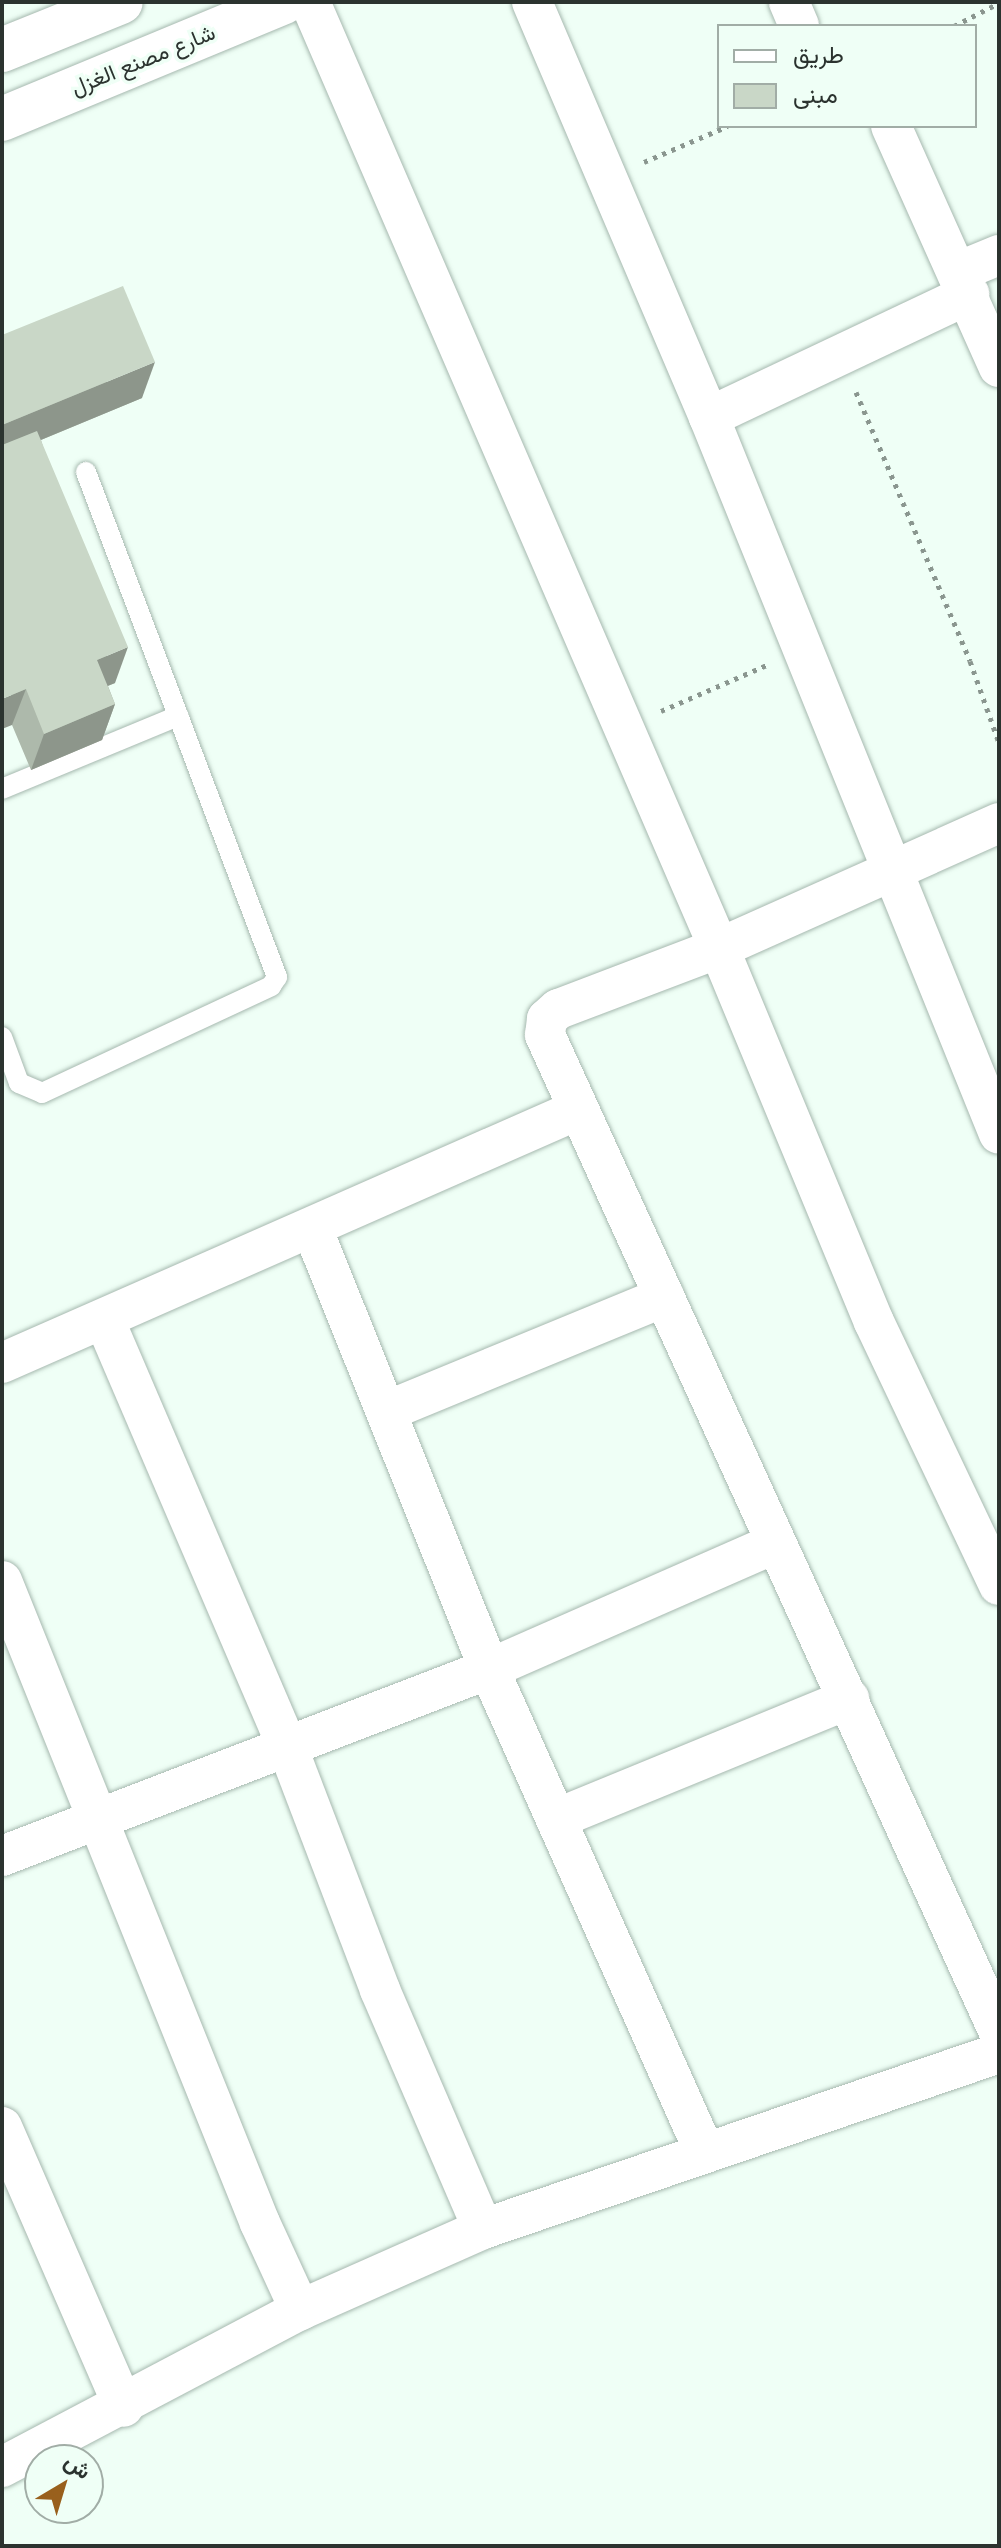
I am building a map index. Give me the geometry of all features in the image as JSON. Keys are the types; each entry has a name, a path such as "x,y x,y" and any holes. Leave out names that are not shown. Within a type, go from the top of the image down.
{"street":[{"path":"2,50 121,2"},
{"name":"شارع مصنع الغزل","path":"2,119 284,2"},
{"path":"310,2 621,728 719,948 874,1322 999,1585"},
{"path":"532,2 709,417 999,1134"},
{"path":"789,2 798,24"},
{"path":"892,128 964,283 999,367"},
{"path":"709,417 840,356 964,283 999,255"},
{"path":"999,823 892,867 719,948 558,1009 547,1019 545,1035 999,2032"},
{"path":"2,1363 577,1110"},
{"path":"312,1228 489,1669 705,2153"},
{"path":"387,1411 664,1297"},
{"path":"104,1319 287,1746 380,1990 483,2229"},
{"path":"2,1856 489,1669 776,1543"},
{"path":"2,1581 260,2223 300,2310"},
{"path":"556,1819 849,1699"},
{"path":"2,2467 124,2407 300,2310 483,2229 999,2053"},
{"path":"2,2127 124,2407"}],"lane":[{"path":"2,1037 19,1083 42,1093 271,986 277,977 86,472"},
{"path":"2,789 178,716"}],"path":[{"path":"958,24 999,3"},
{"path":"606,178 723,128"},
{"path":"840,356 970,661 999,743"},
{"path":"621,728 803,649"}],"building":[{"path":"123,286 155,362 2,425 2,335"},
{"path":"37,431 128,647 97,660 115,704 44,734 26,689 2,699 2,445"}]}
